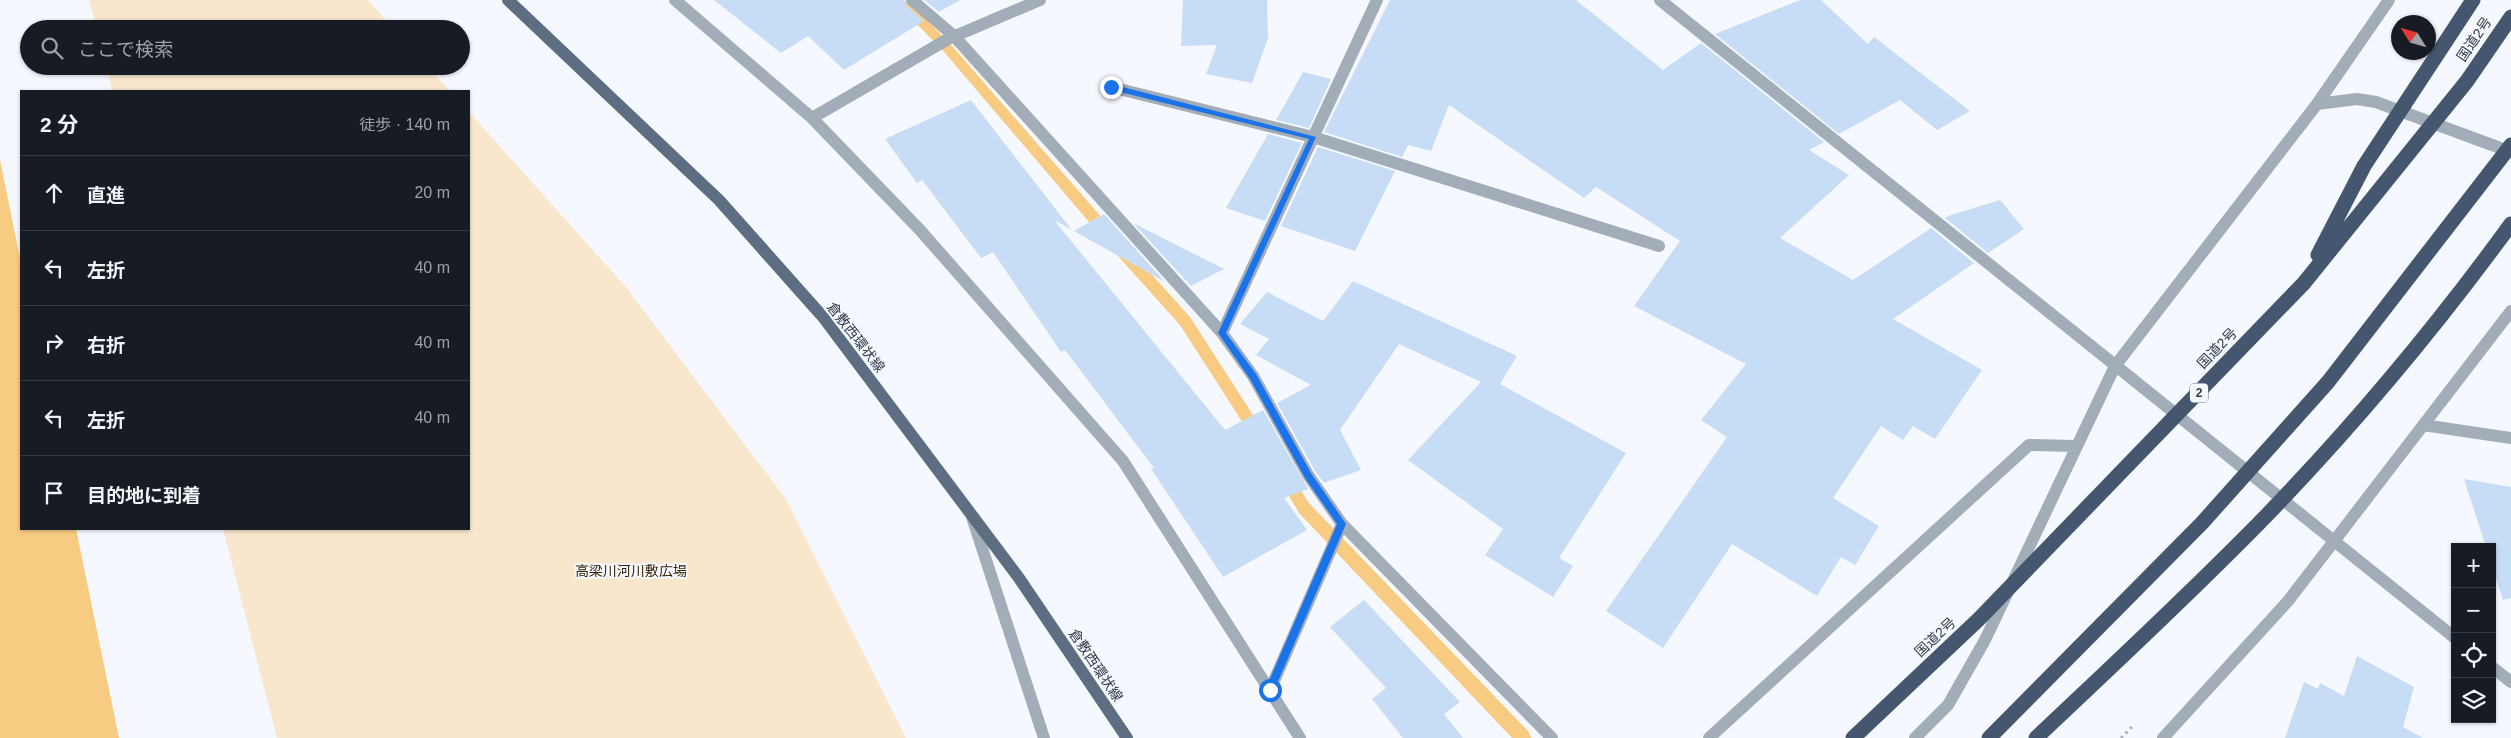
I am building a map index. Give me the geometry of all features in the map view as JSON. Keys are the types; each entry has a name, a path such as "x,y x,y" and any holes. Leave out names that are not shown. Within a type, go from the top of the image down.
{"highway":[{"path":"2304,283 2364,166 2474,0"},
{"name":"国道2号","path":"1853,738 1979,619 2304,283 2467,81 2511,17"},
{"path":"1989,738 2202,523 2328,382 2511,145"},
{"path":"2036,738 2171,610 2296,484 2404,364 2511,224"}],"main road":[{"name":"倉敷西環状線","path":"508,0 719,200 823,317 1019,578 1128,738"}],"street":[{"path":"675,0 812,118 920,230 1123,461 1300,738"},
{"path":"912,0 951,37 1222,333 1253,376 1308,476 1340,526 1552,738"},
{"path":"812,118 951,37 1040,0"},
{"path":"1222,333 1377,0"},
{"path":"1660,0 2334,543 2451,635"},
{"path":"1915,738 1948,705 1985,640 2115,366 2317,104 2390,0"},
{"path":"1111,87 1313,137 1659,246"},
{"path":"2317,104 2357,99 2376,102 2511,152"},
{"path":"2163,738 2288,601 2511,311"},
{"path":"2423,425 2511,438"},
{"path":"1708,738 1945,524 2029,445 2076,446"},
{"path":"970,511 1044,738"},
{"path":"1270,690 1340,526"},
{"path":"2496,670 2511,682"}],"green space":[{"path":"89,0 368,0 386,20 95,20"},
{"path":"108,75 435,75 449,90 112,90"},
{"name":"高梁川河川敷広場","path":"470,113 625,286 786,499 906,738 277,738 223,530 470,530"}],"shaded area":[{"path":"0,160 20,258 20,530 76,530 119,738 0,738"}],"building":[{"path":"714,0 904,0 907,6 924,21 844,70 808,36 781,53"},
{"path":"924,0 960,0 939,12"},
{"path":"1183,0 1267,0 1268,38 1252,83 1206,74 1217,45 1181,46"},
{"path":"1390,0 1576,0 1663,70 1701,43 1824,142 1809,150 1849,175 1780,238 1853,280 1931,228 1974,263 1893,319 1982,370 1935,439 1913,426 1903,440 1881,426 1833,498 1879,526 1855,565 1841,557 1817,596 1732,544 1663,648 1606,611 1727,437 1701,420 1746,364 1634,306 1680,241 1596,187 1584,198 1449,105 1431,151 1408,145 1402,157 1324,132"},
{"path":"1800,0 1821,0 1868,44 1874,37 1970,111 1937,130 1900,100 1839,134 1715,34"},
{"path":"1303,72 1331,79 1309,128 1276,120"},
{"path":"971,100 1071,229 1054,220 1225,430 1263,410 1308,489 1284,498 1307,530 1223,577 1151,469 1154,468 1065,350 1061,352 993,252 981,258 922,180 917,183 885,139"},
{"path":"1268,134 1302,143 1265,221 1226,208"},
{"path":"1318,147 1395,171 1355,251 1281,226"},
{"path":"2000,200 2024,229 1988,253 1945,218 1951,215"},
{"path":"1104,214 1165,282 1074,231"},
{"path":"1133,223 1224,269 1191,286"},
{"path":"1353,281 1517,356 1500,384 1626,453 1559,558 1573,566 1553,597 1485,555 1503,529 1408,460 1481,382 1399,344 1340,430 1361,470 1324,483 1315,471 1277,403 1311,385 1256,355 1269,339 1240,324 1267,292 1323,321"},
{"path":"2464,479 2511,487 2511,598 2503,600 2496,578 2496,543 2485,543"},
{"path":"1364,600 1460,702 1444,714 1463,738 1403,738 1372,699 1386,688 1330,627"},
{"path":"2357,656 2414,687 2403,727 2423,738 2285,738 2304,682 2318,689 2320,683 2344,696"}],"waterway":[{"path":"895,0 916,16 949,50 1106,232"},
{"path":"1123,252 1185,321 1257,433"},
{"path":"1286,479 1304,508 1523,738"}],"route":[{"path":"1111,87 1313,137 1222,333 1253,376 1308,476 1342,524 1338,529 1327,559 1270,690"}]}
